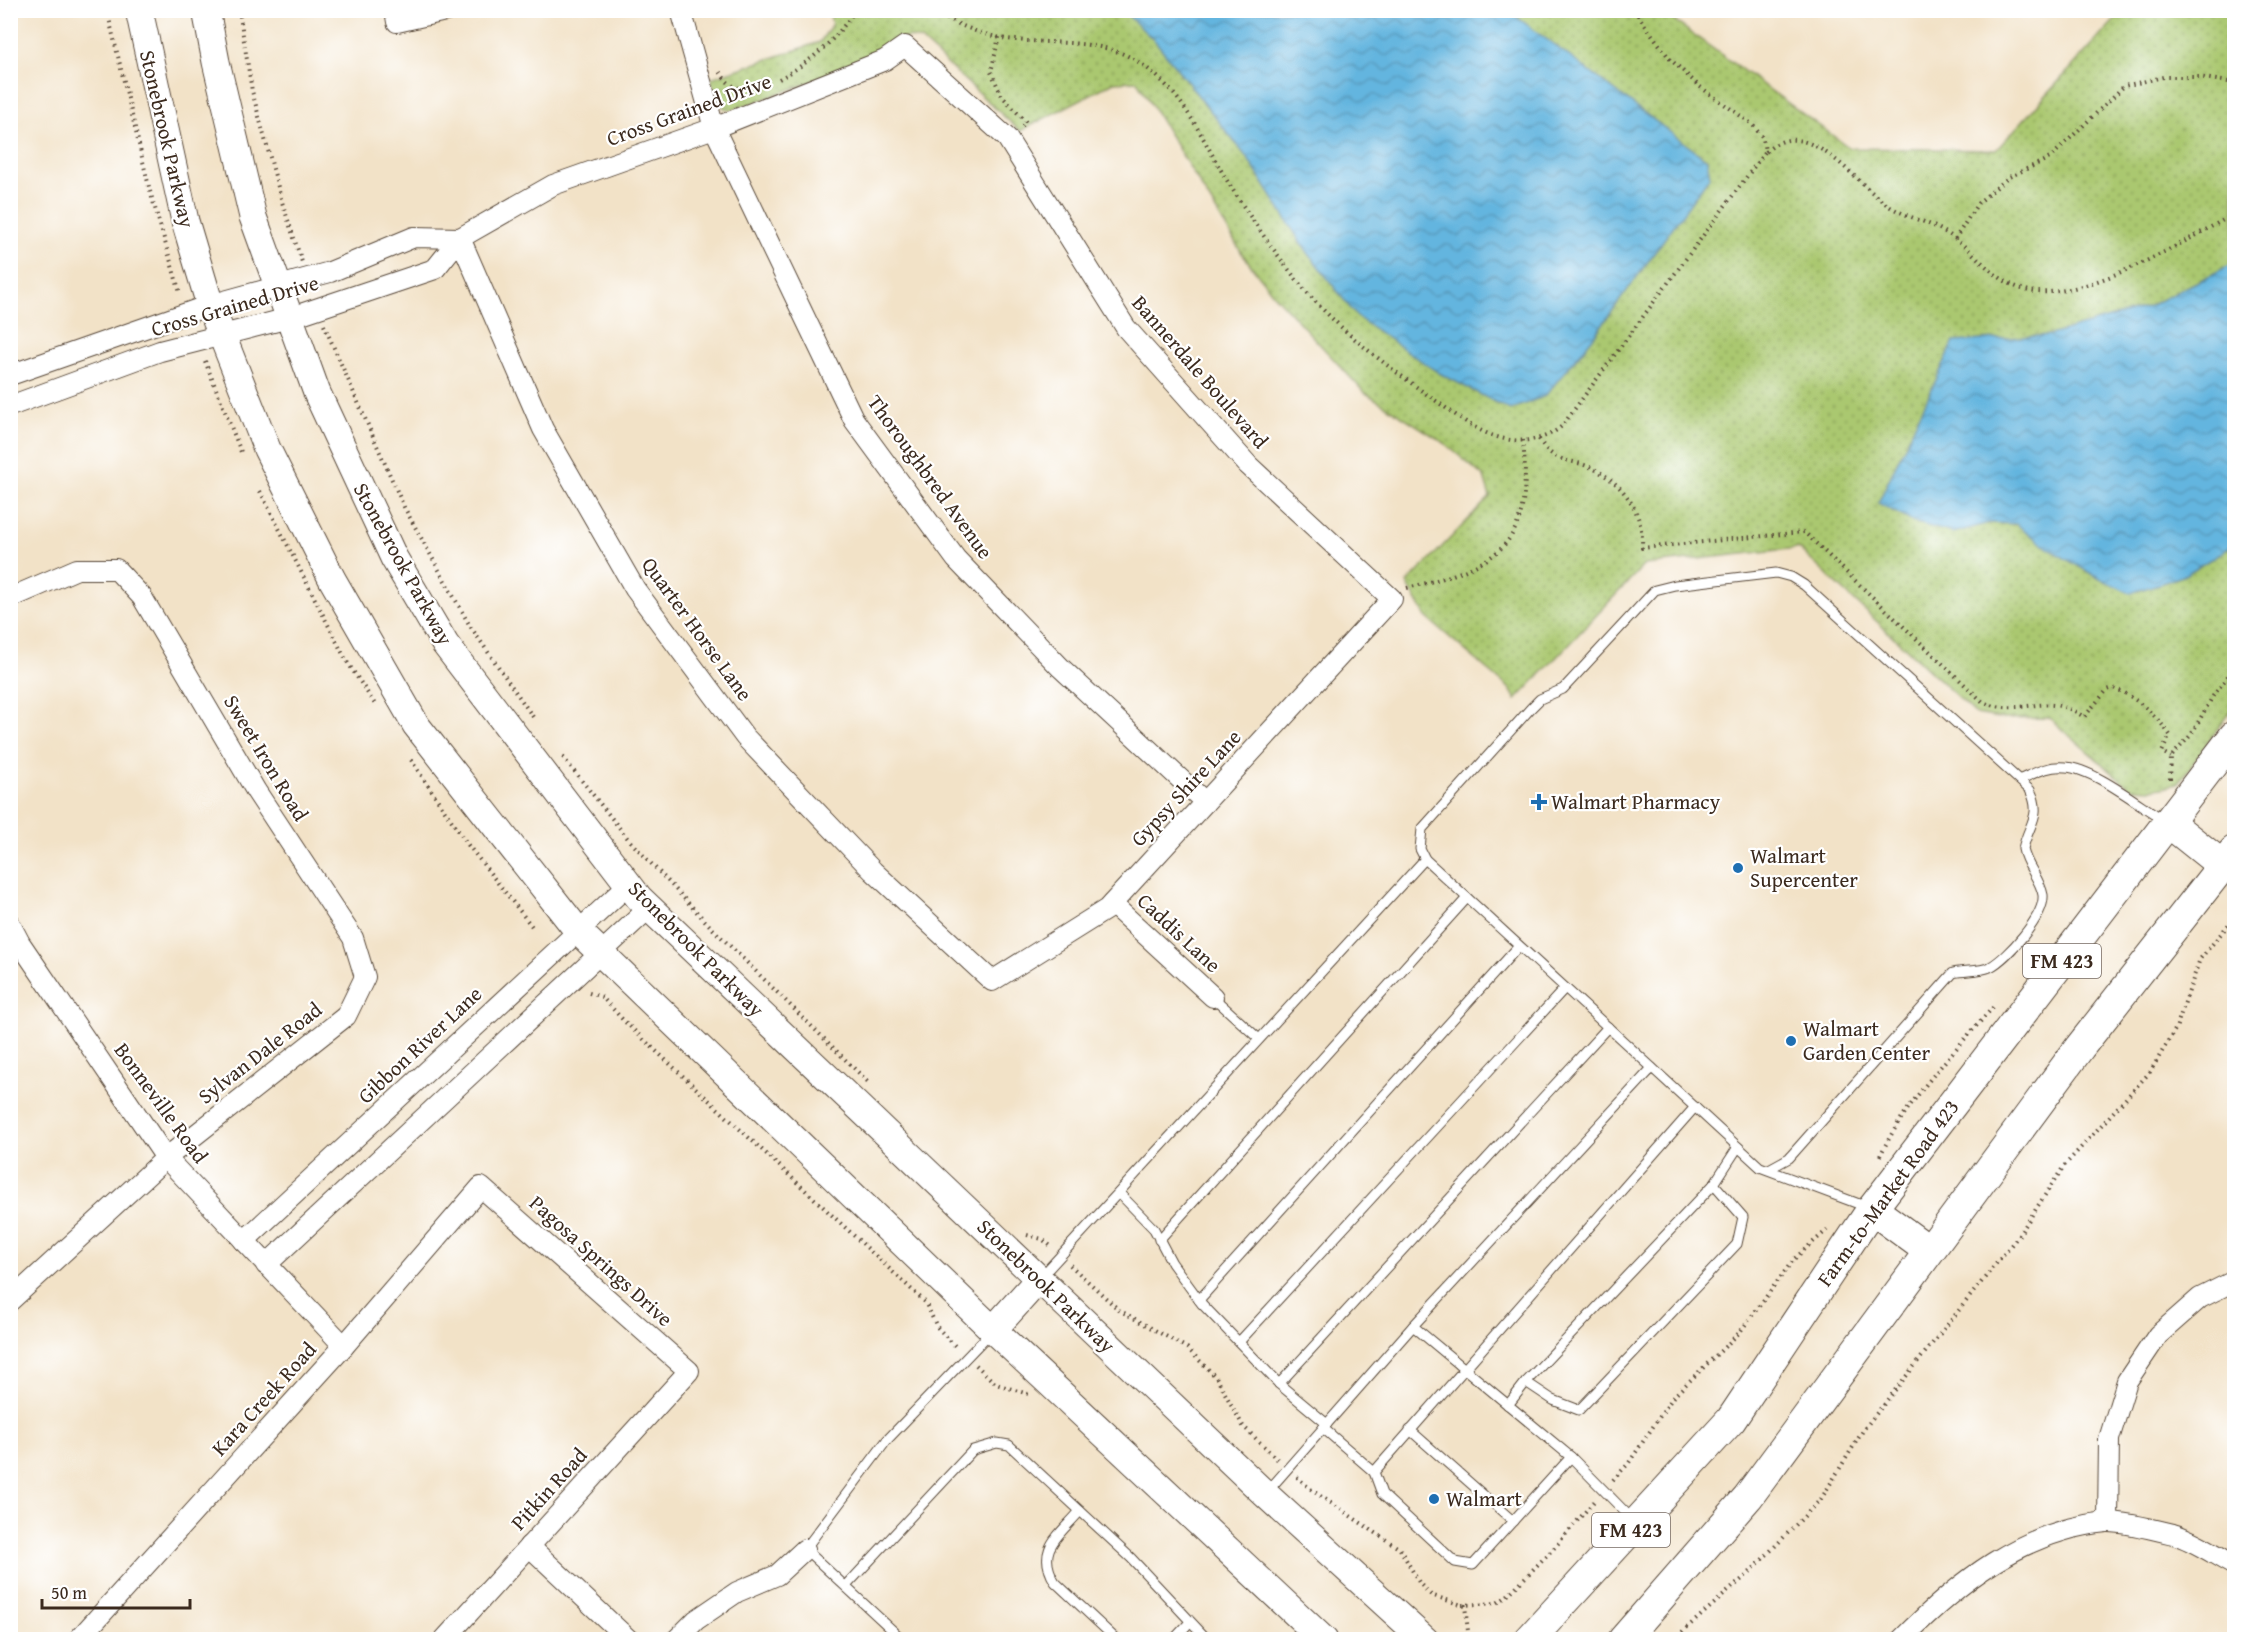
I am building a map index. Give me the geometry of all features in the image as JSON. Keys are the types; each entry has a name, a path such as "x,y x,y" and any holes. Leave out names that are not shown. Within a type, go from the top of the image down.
{"main road":[{"name":"Stonebrook Parkway","path":"139,10 185,221 210,305 267,449 327,569 416,725 578,931 993,1330 1324,1640"},
{"name":"Stonebrook Parkway","path":"206,10 253,217 317,393 394,558 445,644 629,884 650,908 1265,1494 1425,1640"},
{"name":"Farm-to-Market Road 423","path":"1529,1640 1731,1420 1862,1205 2158,816 2235,736"},
{"path":"2158,816 2229,858"},
{"name":"FM 423","path":"1623,1640 1748,1497 2080,1047 2229,858"},
{"path":"1862,1205 1928,1250"},
{"path":"993,1330 1039,1279"}],"street":[{"path":"396,16 450,10"},
{"name":"Thoroughbred Avenue","path":"681,10 714,128 861,429 956,559 1061,668 1205,802"},
{"name":"Cross Grained Drive","path":"10,406 160,351 289,318 435,269 460,238 553,185 714,128 885,60 905,46"},
{"name":"Bannerdale Boulevard","path":"905,46 1007,138 1126,328 1248,465 1389,596"},
{"name":"Cross Grained Drive","path":"10,375 210,305 307,279 414,237 460,238"},
{"name":"Quarter Horse Lane","path":"460,238 543,429 635,590 746,737 873,871 992,981"},
{"name":"Sweet Iron Road","path":"10,598 76,569 116,569 142,597 256,791 353,938 365,977"},
{"name":"Gypsy Shire Lane","path":"992,981 1112,904 1389,596"},
{"name":"Gibbon River Lane","path":"244,1241 629,884"},
{"name":"Caddis Lane","path":"1112,904 1213,997"},
{"path":"266,1265 650,908"},
{"name":"Bonneville Road","path":"10,924 15,946 166,1158 344,1346"},
{"name":"Sylvan Dale Road","path":"10,1301 166,1158 346,1016 365,977"},
{"name":"Kara Creek Road","path":"78,1640 344,1346 481,1187"},
{"name":"Pagosa Springs Drive","path":"481,1187 689,1371"},
{"path":"2108,1522 2109,1439 2127,1381 2158,1335 2200,1298 2235,1281"},
{"name":"Pitkin Road","path":"444,1640 689,1371"},
{"path":"1901,1640 1940,1600 1989,1564 2047,1534 2108,1522 2175,1534 2235,1565"},
{"path":"529,1546 629,1640"},
{"path":"676,1640 696,1620 737,1592 777,1575 805,1549"}],"lane":[{"path":"1770,1169 1789,1158 1953,973 1987,968 2001,960 2038,917 2043,907 2040,884 2028,864 2023,849 2036,813 2035,801 2020,779 1804,585 1791,577 1776,573 1675,585 1655,590 1563,689 1540,699 1523,717 1422,829 1420,849 1425,859 1760,1167 1862,1205"},
{"path":"2020,779 2047,768 2067,766 2094,777 2158,816"},
{"path":"1039,1279 1425,859"},
{"path":"1159,1240 1467,898"},
{"path":"1199,1300 1519,945"},
{"path":"1239,1342 1565,988"},
{"path":"1213,997 1259,1039"},
{"path":"1279,1384 1608,1027"},
{"path":"1265,1494 1413,1326 1652,1068"},
{"path":"1374,1472 1695,1107"},
{"path":"1508,1405 1526,1382 1714,1184 1738,1147"},
{"path":"1526,1382 1553,1400 1579,1410 1737,1244 1743,1217 1714,1184"},
{"path":"1119,1192 1138,1211 1199,1300 1279,1384 1374,1472 1382,1494 1455,1562 1473,1565 1571,1457"},
{"path":"1413,1326 1571,1457 1637,1524"},
{"path":"903,1640 805,1549 887,1440 993,1330"},
{"path":"1410,1430 1513,1521"},
{"path":"846,1586 973,1450 985,1444 997,1443 1010,1445 1131,1558 1189,1623 1208,1640"},
{"path":"1080,1511 1049,1548 1045,1560 1054,1582 1117,1640"},
{"path":"1173,1640 1189,1623"}],"path":[{"path":"107,10 150,190 180,293"},
{"path":"239,10 252,92 282,202 307,279"},
{"path":"775,81 802,66 832,42 855,10"},
{"path":"931,10 975,31 999,37 1092,46 1115,51 1137,62 1162,80 1186,108 1228,182 1297,280 1347,331 1406,379 1465,421 1495,436 1523,440 1539,439 1554,433 1562,426 1765,152 1786,138 1801,139 1838,163 1888,206 1943,230 2007,284 2035,292 2057,292 2114,274 2173,249 2235,214"},
{"path":"1634,10 1670,59 1699,86 1752,124 1762,138 1765,152"},
{"path":"999,37 990,72 1002,96 1026,122 1007,138"},
{"path":"719,69 727,83 735,88 766,87"},
{"path":"1955,239 1978,203 2009,177 2050,158 2124,86 2163,77 2199,77 2235,83"},
{"path":"318,309 341,368 404,507 470,626 534,719"},
{"path":"1539,439 1553,456 1594,469 1632,500 1638,518 1642,548 1804,532 1983,702 1997,708 2061,704 2084,717 2107,690 2113,688 2139,703 2166,729 2170,735 2162,752 2171,757"},
{"path":"1389,596 1449,577 1487,561 1499,551 1515,528 1526,499 1527,479 1523,440"},
{"path":"2158,816 2170,779 2171,757 2191,735 2213,696 2235,668"},
{"path":"563,756 629,840 711,927 870,1084"},
{"path":"1673,1640 1750,1572 1821,1499 1864,1429 2019,1235 2064,1166 2150,1072 2176,1028 2200,959 2235,918"},
{"path":"1875,1166 1892,1130 1912,1101 2002,997"},
{"path":"1461,1605 1497,1602 1506,1597 1555,1547 1628,1464 1673,1397 1740,1332 1794,1258 1829,1228 1862,1205"},
{"path":"1021,1234 1042,1239 1119,1310 1186,1348 1216,1377 1243,1426 1313,1491 1400,1549 1420,1584 1431,1594 1465,1606 1468,1630"}],"green space":[{"path":"829,11 1661,11 1850,148 1996,150 2123,11 2234,11 2234,706 2178,784 2152,789 2130,788 2049,718 2004,719 1976,714 1798,548 1644,565 1516,700 1510,689 1426,617 1407,583 1490,497 1484,477 1443,442 1364,392 1273,294 1243,255 1137,81 1114,82 1020,131 921,40 908,37 855,66 733,110 725,109 715,95 711,78 820,42 832,24"}],"water":[{"path":"1123,11 1509,11 1707,160 1710,176 1592,339 1545,396 1510,410 1439,373 1357,317 1303,246 1248,159 1156,42"},
{"path":"2234,263 2234,545 2183,576 2131,593 2100,579 2049,549 2016,524 1989,523 1953,533 1913,522 1878,503 1954,342 2050,335 2147,307"}],"place":[{"name":"Walmart Pharmacy","path":"1539,802"},
{"name":"Walmart Supercenter","path":"1738,868"},
{"name":"Walmart Garden Center","path":"1791,1041"},
{"name":"Walmart","path":"1434,1499"}]}
